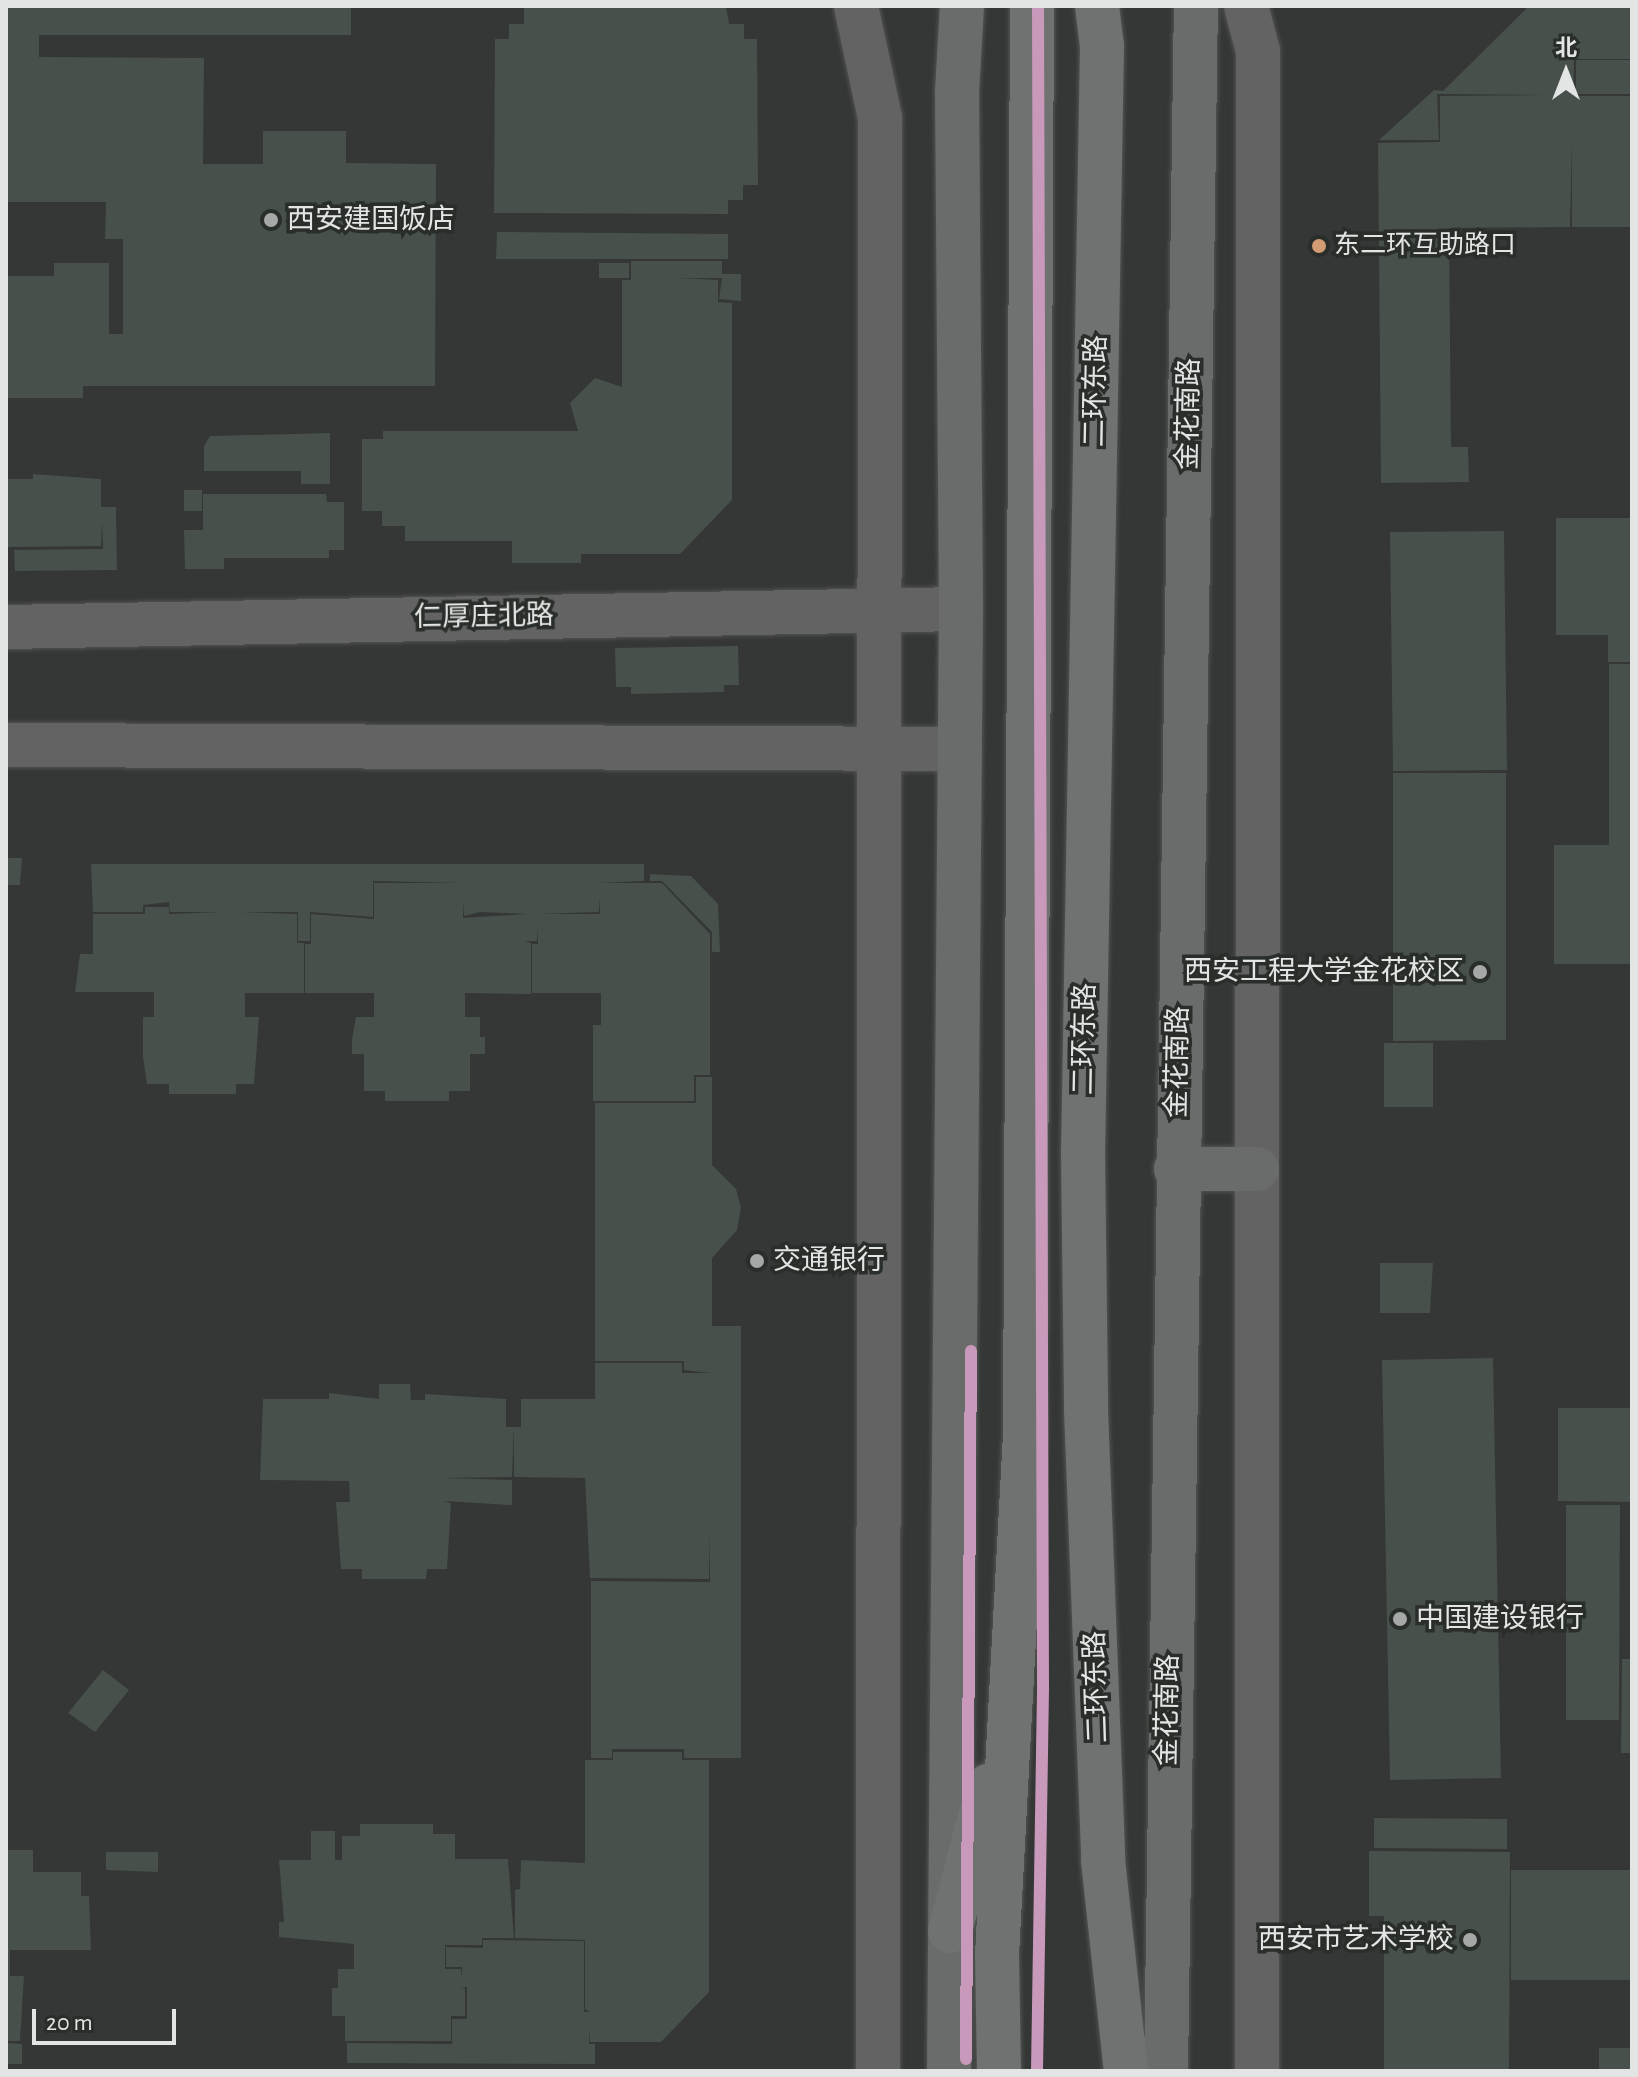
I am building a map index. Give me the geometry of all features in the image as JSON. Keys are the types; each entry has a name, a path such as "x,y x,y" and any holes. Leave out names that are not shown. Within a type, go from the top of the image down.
{"highway":[{"name":"二环东路","path":"999,2071 997,1955 1025,1434 1032,6"},
{"name":"二环东路","path":"1097,6 1102,45 1083,1153 1086,1409 1103,1860 1136,2070"},
{"path":"950,1931 1011,1694"}],"main road":[{"path":"949,2071 961,609 957,92 962,6"},
{"name":"金花南路","path":"1136,2070 1176,1169 1196,6"},
{"path":"1176,1169 1257,1169"}],"street":[{"path":"856,6 880,118 878,2071"},
{"path":"1257,2071 1257,1169 1251,24 1280,6"},
{"name":"仁厚庄北路","path":"6,627 961,609"},
{"path":"6,745 960,749"}],"building":[{"name":"西安建国饭店","path":"6,6 351,6 351,35 39,35 39,57 204,58 203,164 263,164 263,131 346,131 346,163 436,164 435,386 83,386 83,398 6,398 6,276 54,276 54,263 109,263 109,334 123,334 123,239 105,239 106,202 6,202"},
{"path":"524,6 726,6 729,24 744,24 744,39 757,39 758,185 743,185 743,200 728,200 728,214 494,213 495,39 509,39 509,24 524,24"},
{"path":"1529,6 1632,6 1632,59 1574,59 1570,227 1449,228 1451,447 1468,447 1469,482 1381,483 1378,143 1440,142 1440,96 1545,95 1437,94 1439,140 1379,140 1434,90 1443,91"},
{"path":"1576,60 1632,60 1632,94 1576,94"},
{"path":"1572,96 1632,96 1632,227 1572,227"},
{"path":"497,232 728,234 728,259 496,259"},
{"path":"631,261 722,261 722,274 741,274 741,301 719,299 722,278 679,278 718,280 718,302 732,303 732,500 680,554 581,554 581,563 512,563 512,541 405,541 405,526 382,526 382,511 362,511 362,439 383,439 383,431 578,431 570,403 595,378 622,387 622,280 631,280"},
{"path":"599,263 629,263 629,278 599,278"},
{"path":"330,433 330,484 301,484 301,471 204,471 204,446 210,436"},
{"path":"33,474 101,479 101,507 116,507 117,570 15,571 14,550 103,549 102,523 101,546 6,547 6,479 33,479"},
{"path":"184,490 202,490 202,511 184,511"},
{"path":"203,494 326,494 327,502 344,502 344,550 329,550 329,558 224,558 224,569 185,569 184,530 203,530"},
{"path":"1556,518 1632,518 1632,662 1608,662 1608,635 1556,635"},
{"path":"1504,531 1507,770 1393,771 1390,532"},
{"path":"738,646 739,685 724,685 724,692 631,694 631,687 616,687 615,648"},
{"path":"1609,664 1632,664 1632,964 1554,964 1554,845 1609,845"},
{"path":"1393,773 1506,773 1506,1040 1393,1041"},
{"path":"6,858 22,858 20,885 6,885"},
{"path":"91,864 644,864 644,881 599,883 662,883 710,934 710,1075 694,1075 694,1101 593,1101 593,1025 601,1025 601,993 532,993 532,944 538,944 537,927 537,941 525,941 531,943 531,994 465,993 465,1017 480,1017 480,1037 485,1037 485,1054 470,1054 470,1091 449,1091 449,1101 385,1101 385,1091 364,1091 364,1054 352,1054 352,1039 356,1017 374,1017 374,993 305,993 305,944 311,944 311,914 374,919 374,883 463,883 373,881 373,917 310,912 310,941 298,941 298,912 241,912 297,914 297,943 304,943 304,993 245,993 245,1017 259,1017 254,1084 236,1084 236,1094 169,1094 169,1084 147,1084 143,1057 143,1017 154,1017 154,992 75,992 80,954 93,954 93,914 145,914 145,907 169,907 169,914 222,912 170,912 169,902 143,905 143,912 93,912","holes":["600,897 600,914 538,914 599,912","463,901 464,916 480,912 526,914 463,918"]},
{"path":"650,874 691,876 718,904 720,952 712,952 712,932 662,881 650,881"},
{"path":"1384,1043 1433,1043 1433,1107 1384,1107"},
{"path":"696,1077 712,1077 712,1165 736,1189 741,1208 737,1230 712,1258 712,1326 741,1326 741,1758 684,1758 684,1749 612,1749 612,1758 591,1758 591,1581 710,1582 710,1531 709,1579 590,1578 585,1478 514,1477 514,1427 521,1427 521,1399 595,1399 595,1363 682,1363 682,1373 710,1373 684,1370 684,1361 595,1361 595,1103 696,1103"},
{"path":"1380,1263 1433,1263 1430,1313 1380,1313"},
{"path":"1493,1358 1501,1778 1390,1780 1382,1360"},
{"path":"379,1384 410,1384 411,1400 425,1400 425,1394 506,1399 506,1427 514,1427 512,1477 444,1478 512,1480 512,1505 444,1501 451,1503 447,1569 427,1569 426,1579 362,1579 362,1569 341,1569 336,1502 350,1502 349,1481 260,1480 263,1399 329,1399 329,1393 379,1399"},
{"path":"1558,1408 1632,1408 1632,1502 1558,1501"},
{"path":"1566,1505 1620,1505 1619,1720 1566,1720"},
{"path":"1622,1659 1632,1659 1632,1753 1621,1753"},
{"path":"103,1670 129,1690 95,1732 68,1713"},
{"path":"613,1752 682,1752 682,1760 709,1760 709,1992 661,2042 590,2042 589,2029 589,2044 595,2044 595,2064 347,2063 347,2043 452,2044 452,2019 467,2019 467,1987 461,1987 465,1988 465,2016 451,2016 451,2041 345,2041 345,2016 332,2016 332,1988 338,1988 338,1969 354,1969 354,1944 279,1937 279,1922 284,1922 279,1860 311,1860 311,1831 335,1831 335,1860 342,1860 342,1836 360,1836 360,1824 433,1824 433,1834 455,1834 455,1859 508,1859 514,1938 482,1938 482,1945 445,1945 445,1969 461,1969 462,1979 462,1967 446,1967 446,1947 483,1948 483,1940 584,1941 584,2012 590,2012 585,2009 585,1940 515,1938 515,1890 520,1889 521,1860 585,1863 585,1760 613,1760"},
{"path":"1374,1818 1507,1819 1507,1849 1374,1848"},
{"path":"6,1850 33,1850 33,1872 81,1872 81,1896 89,1896 91,1950 10,1950 10,1976 24,1976 20,2041 6,2041"},
{"path":"1369,1851 1510,1852 1509,2071 1384,2071 1384,1916 1369,1916"},
{"path":"106,1852 158,1852 158,1872 106,1870"},
{"path":"1511,1870 1632,1870 1632,1980 1511,1980"},
{"path":"6,2043 22,2044 22,2064 6,2064"},
{"path":"1599,2048 1632,2048 1632,2071 1599,2071"}],"transit line":[{"path":"1037,2071 1043,1687 1038,6"},
{"path":"966,2059 971,1351"}],"place":[{"name":"西安建国饭店","path":"271,220"},
{"name":"东二环互助路口","path":"1319,246"},
{"name":"西安工程大学金花校区","path":"1480,972"},
{"name":"交通银行","path":"757,1261"},
{"name":"中国建设银行","path":"1400,1619"},
{"name":"西安市艺术学校","path":"1470,1940"}]}
